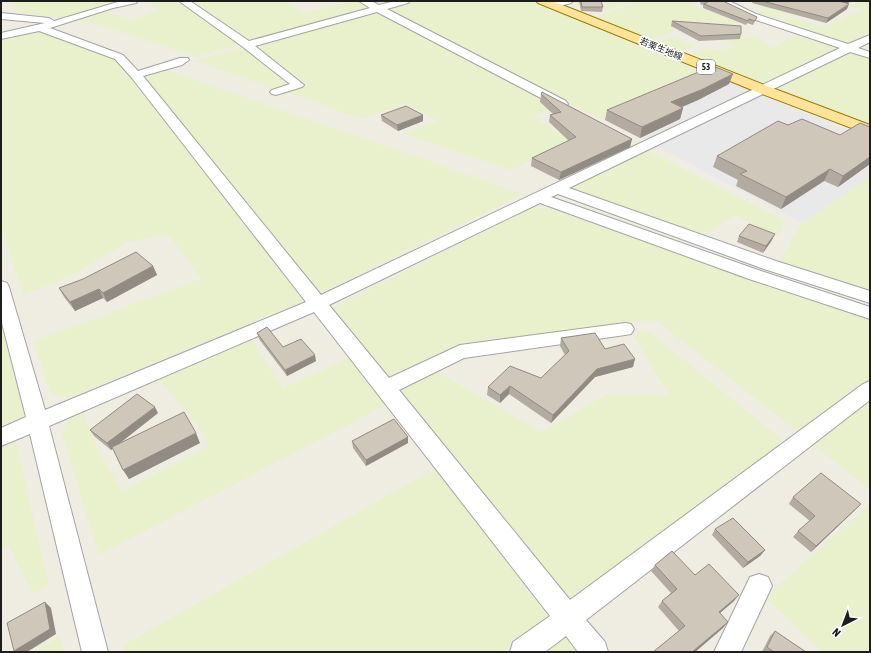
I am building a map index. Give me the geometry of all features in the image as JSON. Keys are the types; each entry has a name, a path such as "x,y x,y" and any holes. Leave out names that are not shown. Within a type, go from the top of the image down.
{"main road":[{"name":"若栗生地線","path":"548,3 762,89 870,130"}],"street":[{"path":"1,36 60,23 111,6 133,1"},
{"path":"184,1 247,45 298,85 276,92"},
{"path":"364,1 574,111"},
{"path":"247,45 404,1"},
{"path":"548,3 568,1"},
{"path":"722,1 753,16 870,55"},
{"path":"1,16 60,23"},
{"path":"40,28 119,57 135,74 595,652"},
{"path":"1,437 317,304 870,38"},
{"path":"135,74 178,63 184,60"},
{"path":"630,140 644,147"},
{"path":"557,189 770,265 870,297"},
{"path":"537,197 755,275 870,313"},
{"path":"1,287 38,422 94,652"},
{"path":"385,388 460,352 625,329"},
{"path":"523,652 569,619 870,389"},
{"path":"727,652 759,586"}],"green space":[{"path":"123,1 68,18 20,13 10,2"},
{"path":"147,1 180,1 242,44 196,57 92,23 74,20 102,11 133,20 158,9"},
{"path":"191,1 284,1 304,13 352,1 357,1 370,8 249,42"},
{"path":"413,1 529,1 709,75 604,120 557,98 386,8"},
{"path":"602,1 636,1 605,11"},
{"path":"643,1 700,1 691,5 719,15 734,9 752,18 712,31 669,23 675,31 652,40 595,17"},
{"path":"751,1 790,1 806,6 773,19 754,12 766,8"},
{"path":"859,1 870,1 870,34 847,44 779,21 789,16 822,27 862,10 849,6 861,2"},
{"path":"376,11 558,105 533,116 571,142 511,170 405,134 437,121 406,103 361,119 288,92 308,85 251,45"},
{"path":"37,31 116,59 157,108 304,301 70,397 51,394 34,341 201,279 168,234 128,242 72,275 23,295 1,224 1,38"},
{"path":"800,34 840,48 766,82 757,81 691,55 706,48 714,51 736,47 723,40 757,37 771,48"},
{"path":"673,37 695,46 682,51 659,42"},
{"path":"243,47 292,85 276,90 195,61"},
{"path":"851,52 870,58 870,125 774,88"},
{"path":"164,69 523,194 320,293 141,75"},
{"path":"648,151 785,221 777,237 736,215 702,235 573,190 570,187"},
{"path":"870,177 870,292 779,262 802,223"},
{"path":"530,208 548,208 870,319 870,381 799,433 657,321 637,321 457,347 389,376 333,308"},
{"path":"1,325 25,417 1,426"},
{"path":"648,331 784,441 572,604 400,390 437,372 542,432 606,395 669,395 633,335"},
{"path":"250,337 283,388 349,358 386,405 99,555 62,434 70,417 83,412 99,452 121,491 209,446 199,427 157,378"},
{"path":"870,399 870,489 811,443"},
{"path":"15,439 49,586 32,594 8,545 1,549 1,445"},
{"path":"436,468 548,617 501,652 126,652 124,645"},
{"path":"868,506 870,508 870,652 822,652 765,597"},
{"path":"563,634 576,652 539,652"},
{"path":"60,636 64,652 35,652"}],"shaded area":[{"path":"709,75 748,90 644,140 604,120"},
{"path":"761,95 848,130 870,137 870,177 802,223 656,146"}],"building":[{"path":"581,1 601,1 603,7 582,7"},
{"path":"704,1 723,1 757,17 755,21 749,19 748,21 704,4 708,2"},
{"path":"762,1 839,1 849,4 828,18"},
{"path":"672,21 741,26 741,34 701,36"},
{"path":"713,66 733,74 701,90 671,102 683,108 642,127 607,110"},
{"path":"542,92 632,139 561,172 532,158 576,137 550,115 561,112 541,94"},
{"path":"406,106 423,115 397,125 381,115"},
{"path":"802,119 840,135 860,123 870,127 870,157 843,176 830,169 786,197 740,174 747,171 717,156 778,121 788,125"},
{"path":"749,224 775,234 766,246 739,236"},
{"path":"136,252 153,266 103,293 99,289 70,302 59,288 83,279"},
{"path":"267,327 283,347 301,339 315,355 285,370 257,333"},
{"path":"595,333 605,349 624,344 635,359 597,369 553,415 510,386 500,395 488,387 510,366 541,378 569,351 561,338"},
{"path":"137,394 155,407 107,443 90,430"},
{"path":"184,412 196,433 123,470 112,447"},
{"path":"394,419 408,437 366,460 352,441"},
{"path":"821,473 861,504 816,546 798,531 815,516 793,497"},
{"path":"733,518 765,550 748,562 715,529"},
{"path":"672,551 695,575 709,564 739,595 719,612 728,622 692,652 653,652 685,626 662,601 677,589 655,565"},
{"path":"45,602 50,629 14,651 7,623"},
{"path":"775,631 806,652 774,652 767,647"}]}
